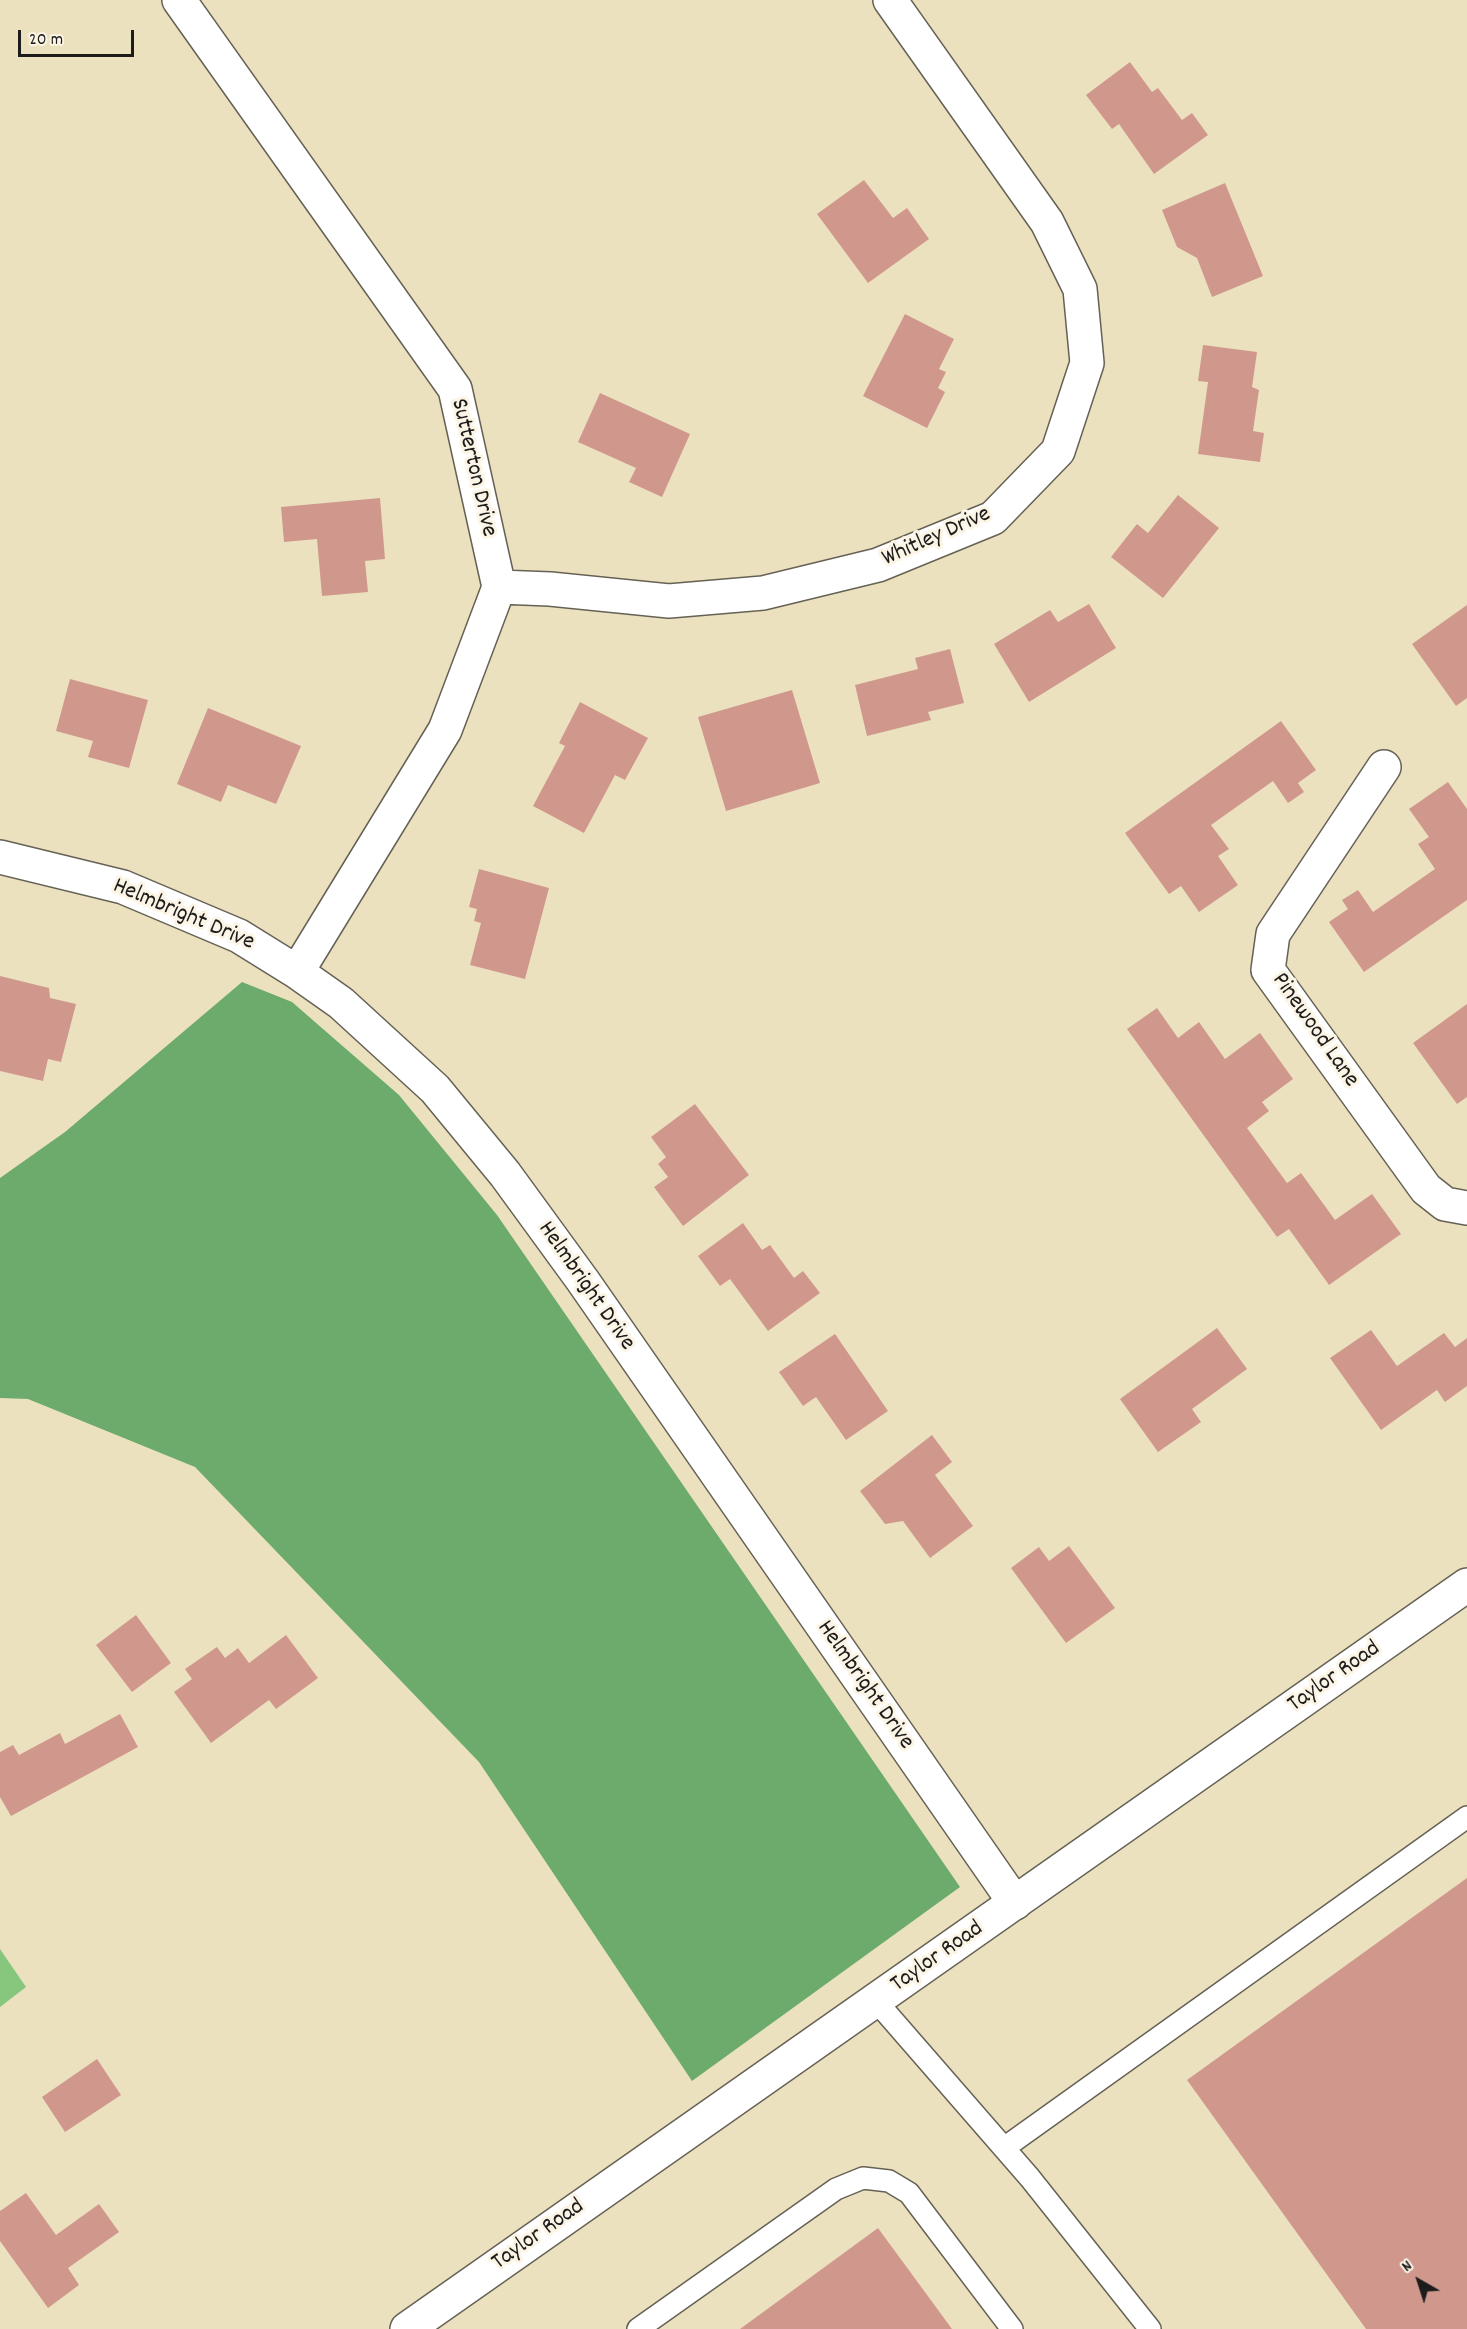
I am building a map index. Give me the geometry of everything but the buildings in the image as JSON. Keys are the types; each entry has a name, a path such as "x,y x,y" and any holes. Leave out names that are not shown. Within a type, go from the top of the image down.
{"street":[{"name":"Sutterton Drive","path":"179,0 455,389 499,587"},
{"name":"Whitley Drive","path":"499,587 550,589 669,601 763,593 878,565 993,518 1058,451 1087,363 1080,289 1047,222 890,0"},
{"path":"297,972 445,730 499,587"},
{"name":"Pinewood Lane","path":"1384,767 1273,934 1268,970 1426,1189 1445,1204 1467,1208"},
{"name":"Helmbright Drive","path":"0,857 123,887 239,936 341,1003 435,1089 505,1174 589,1290 1015,1903"},
{"name":"Taylor Road","path":"408,2329 1467,1585"}],"lane":[{"path":"1004,2148 1467,1817"},
{"path":"876,2001 1004,2148 1150,2329"},
{"path":"638,2329 836,2189 863,2178 889,2181 909,2193 1012,2329"}],"green space":[{"path":"242,982 292,1002 399,1095 497,1215 960,1887 692,2081 479,1762 195,1467 28,1399 0,1398 0,1178 65,1132"},
{"path":"0,1949 26,1987 0,2007"}]}
